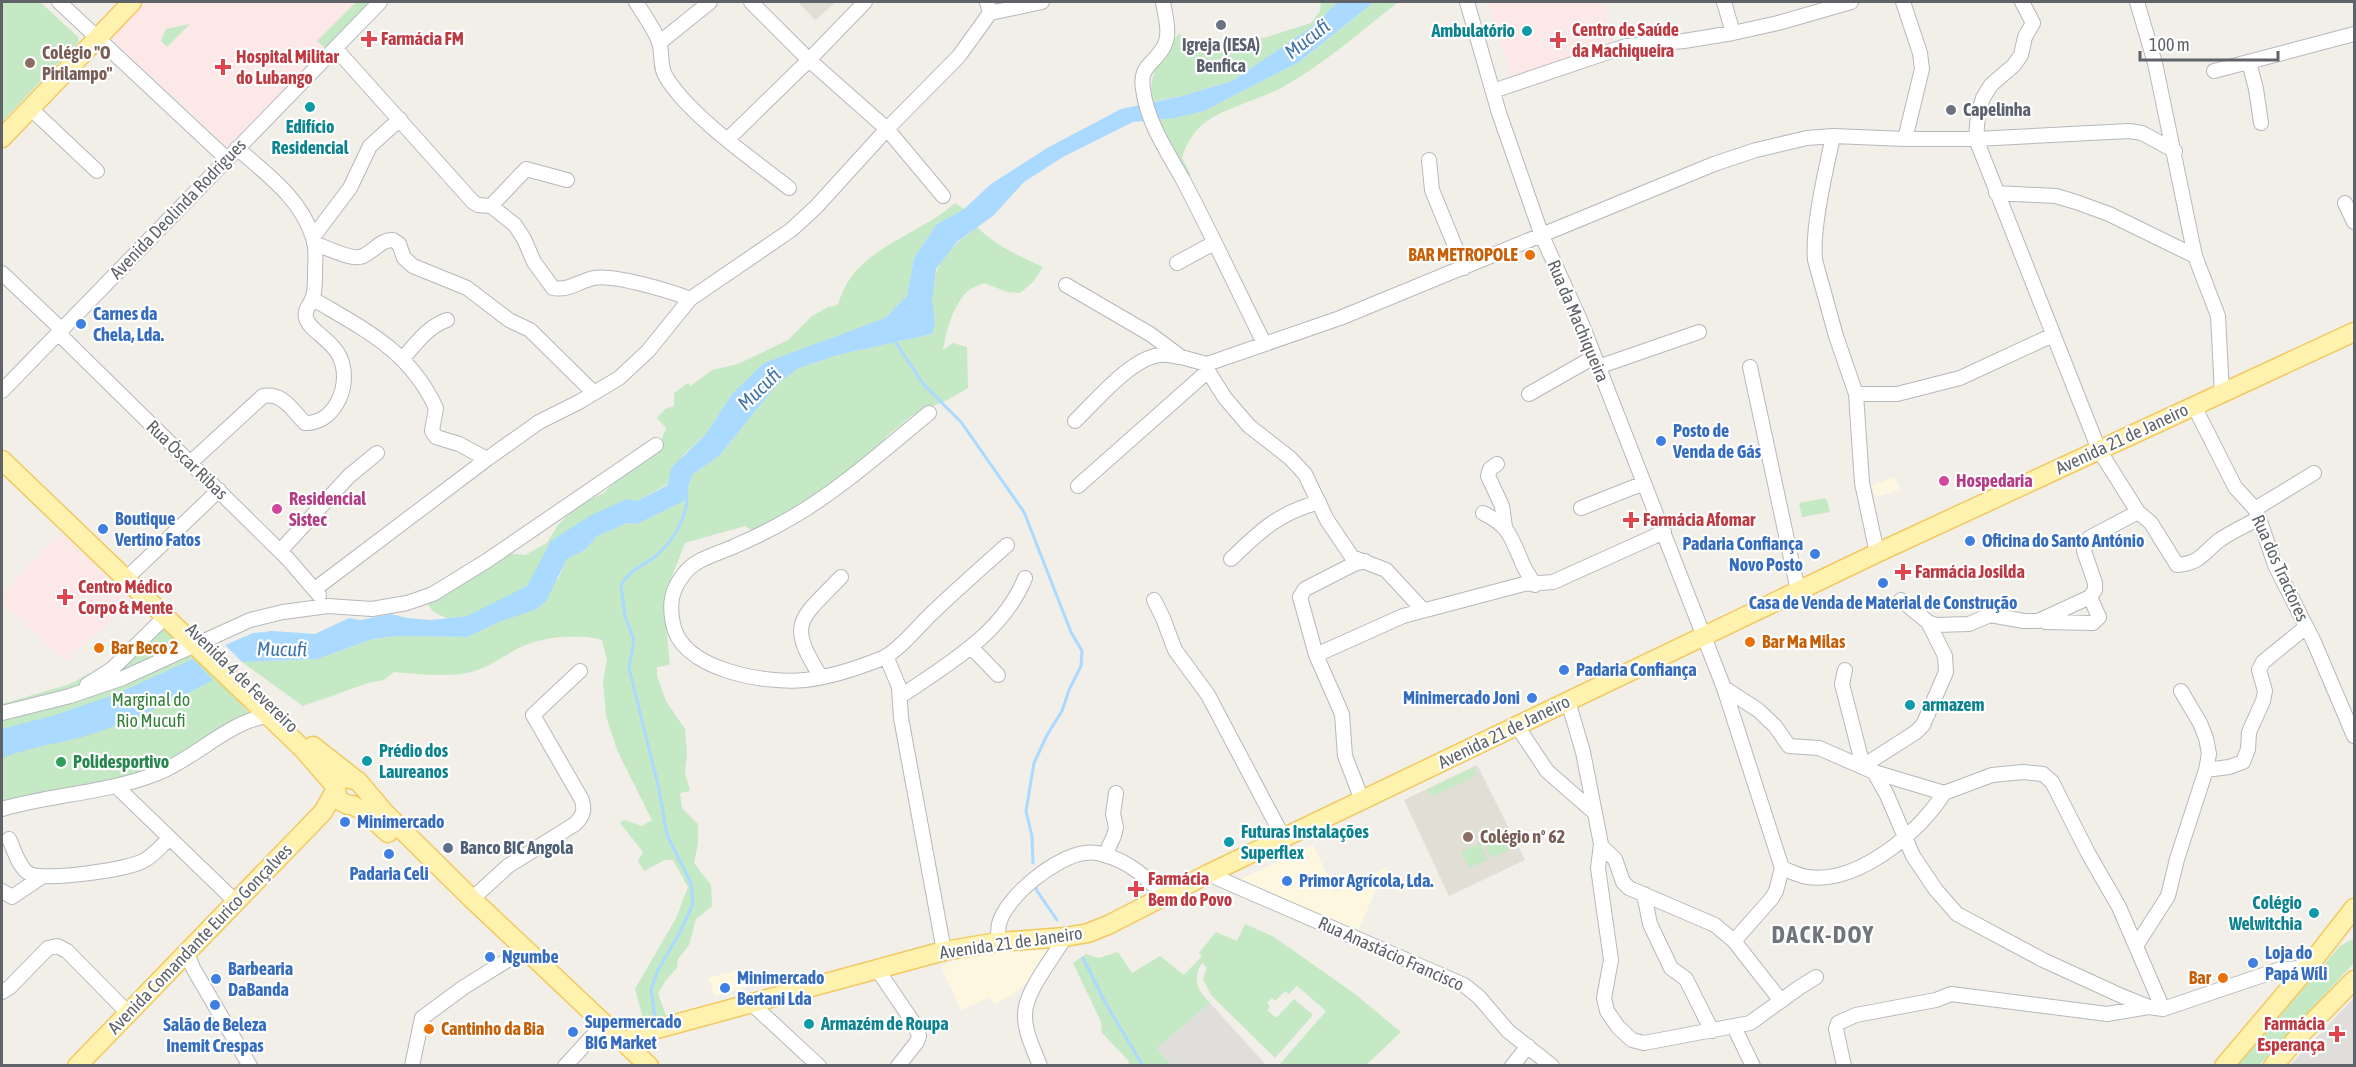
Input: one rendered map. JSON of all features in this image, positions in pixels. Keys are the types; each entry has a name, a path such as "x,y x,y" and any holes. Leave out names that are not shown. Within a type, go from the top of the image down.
{"main road":[{"path":"2,138 132,2"},
{"name":"Avenida 21 de Janeiro","path":"624,1042 642,1033 944,951 998,942 1065,938 1108,926 1283,837 1877,553 2355,332"},
{"name":"Avenida 4 de Fevereiro","path":"2,449 132,573 231,674 358,783 472,899 649,1065"},
{"name":"Avenida 4 de Fevereiro","path":"2,460 166,616 201,645"},
{"name":"Avenida 4 de Fevereiro","path":"231,674 250,698 309,755 335,789 340,802 350,805 376,821 640,1065"},
{"path":"323,812 350,805 362,796 358,783 346,778 335,789"},
{"name":"Avenida Comandante Eurico Gonçalves","path":"77,1065 323,812 335,789"},
{"path":"2224,1065 2355,908"},
{"path":"2334,932 2349,924 2355,924"},
{"path":"2273,1065 2355,980"}],"street":[{"path":"59,2 226,159"},
{"name":"Avenida Deolinda Rodrigues","path":"2,391 380,2"},
{"path":"636,2 659,43 660,61 665,76 680,94 728,139 789,188"},
{"path":"659,43 710,2"},
{"path":"750,2 809,60 887,129 943,196"},
{"path":"728,139 865,2"},
{"path":"315,589 539,422 619,378 648,351 690,299 791,230 816,207 887,129 959,56 989,7 1041,2"},
{"path":"1163,2 1167,33 1165,46 1148,65 1141,78 1143,93 1156,134 1264,343"},
{"name":"Rua da Machiqueira","path":"1467,2 1518,172 1705,636 1782,868"},
{"path":"1724,2 1733,33"},
{"path":"1493,91 1626,46 1733,33 1828,5 1851,2"},
{"path":"1903,2 1920,53 1922,69 1905,139"},
{"path":"2022,2 2034,23 2025,37 2021,55 2014,65 1991,85 1983,98 1978,114 1976,139 2099,450 2138,512 2151,523 2177,565 2190,564 2201,558 2220,540 2314,473"},
{"path":"2137,2 2155,63 2175,151 2183,208 2195,256 2218,316 2222,393"},
{"path":"2214,71 2355,34"},
{"path":"335,48 473,202 478,205 491,206 515,225 534,262 554,288 562,290 594,278 613,279 670,291 690,299"},
{"path":"2249,62 2261,123"},
{"path":"30,108 97,171"},
{"path":"314,240 350,188 370,146 400,119"},
{"path":"1078,486 1208,368 1264,343 1340,318 1714,164 1806,138 1833,136 1976,139 2129,130 2142,133 2175,151"},
{"path":"1833,136 1814,248 1836,336 1856,394 1862,483 1877,553"},
{"path":"190,463 263,396 272,394 279,396 305,423 316,424 327,417 342,390 344,378 342,363 333,344 309,323 306,316 307,308 313,299 314,240 290,195 237,148"},
{"path":"1429,160 1432,190 1464,268"},
{"path":"491,206 526,169 567,180"},
{"path":"1996,193 2056,196 2076,202 2109,214 2195,256"},
{"path":"2345,204 2355,222"},
{"path":"314,240 351,257 359,257 384,241 393,240 399,244 404,258 413,266 467,288 509,320 530,330 594,393"},
{"path":"1176,263 1214,243"},
{"name":"Rua Óscar Ribas","path":"2,273 280,551 328,606"},
{"path":"1066,285 1150,334 1181,357"},
{"path":"313,299 375,336 404,358 436,408 433,433 436,437 459,444 487,459"},
{"path":"404,358 429,329 447,320"},
{"path":"1529,394 1596,362 1699,332"},
{"path":"1856,394 1897,394 1960,378 2053,335"},
{"path":"1075,421 1130,369 1143,360 1161,354 1181,357 1208,368 1226,398 1249,426 1290,458 1305,474 1327,520 1352,557 1386,570 1423,610"},
{"path":"1750,367 1798,591"},
{"name":"Rua dos Tractores","path":"2194,406 2235,487 2257,514 2275,565 2306,627 2355,736"},
{"path":"929,413 828,494 767,532 704,558 685,572 673,590 669,605 674,632 681,644 702,662 746,675 777,680 801,680 858,668 886,656 1007,545"},
{"path":"2,713 70,696 123,678 201,645 250,620 283,612 328,606 372,609 407,603 433,594 488,560 656,444"},
{"path":"280,551 349,476 377,453"},
{"path":"1497,464 1490,469 1488,476 1503,506 1505,527"},
{"path":"1581,508 1644,483"},
{"path":"132,573 219,490"},
{"path":"1231,559 1274,520 1298,508 1319,502"},
{"path":"2038,621 2090,597 2095,590 2095,583 2084,551 2085,544 2089,538 2138,512"},
{"path":"1483,513 1505,527 1513,539 1521,562 1535,585"},
{"path":"1316,655 1403,616 1524,584 1553,582 1664,532"},
{"path":"1362,800 1345,756 1342,714 1316,655 1299,597 1305,589 1354,564 1365,561"},
{"path":"821,677 805,652 801,641 801,628 806,614 841,578"},
{"path":"901,696 971,647 1009,610 1025,578"},
{"path":"1900,600 1928,622 1936,625 1969,624 1990,615 2024,621 2093,622 2099,617 2090,597"},
{"path":"1154,600 1175,650 1204,688 1283,837"},
{"path":"70,696 112,669 166,616"},
{"path":"1869,769 1923,724 1946,672 1947,664 1928,622"},
{"path":"2206,770 2229,767 2243,762 2248,749 2250,732 2265,691 2259,670 2263,663 2306,627"},
{"path":"971,647 998,675"},
{"path":"886,656 901,696 901,718 944,951"},
{"path":"472,899 508,866 575,824 583,816 582,800 533,715 580,670"},
{"path":"1845,670 1842,684 1869,769 1887,795 1903,838 1936,890 1957,914 2043,960 2156,1008"},
{"path":"1724,688 1758,710 1775,726 1789,746 1819,748 1869,769 1944,793"},
{"path":"2136,946 2168,896 2209,754 2200,723 2181,691"},
{"path":"227,733 245,717 250,709 250,698"},
{"path":"1568,701 1583,753 1601,846 1598,868 1611,960 1604,990 1607,1011 1618,1027 1638,1043 1734,1027 1759,1019 1816,977"},
{"path":"2,809 22,803 117,787 160,772 247,721 268,716"},
{"path":"1517,726 1547,771 1595,813"},
{"path":"1734,941 1772,898 1782,868 1808,877 1844,873 1860,868 1903,838 1933,811 1944,793 1992,775 2024,772 2043,774 2052,782 2088,853 2119,907 2136,946 2156,1008"},
{"path":"117,787 236,902"},
{"path":"1104,855 1116,827 1113,814 1116,793"},
{"path":"9,839 28,873 43,876 117,871 145,860 170,838"},
{"path":"1601,846 1615,859 1623,882 1629,888 1715,925 1734,941 1781,1001"},
{"path":"998,942 999,922 1016,896 1031,881 1066,858 1086,852 1104,855 1141,872 1164,896"},
{"name":"Rua Anastácio Francisco","path":"1208,874 1464,985 1479,997 1508,1032 1552,1065"},
{"path":"2,891 12,897 43,876"},
{"path":"1644,894 1650,924 1671,968 1686,980 1712,1030"},
{"path":"1040,1065 1029,1036 1025,1005 1029,993 1065,938"},
{"path":"2,992 10,987 48,948 57,945 67,951 128,1013"},
{"path":"187,953 193,968 250,1065"},
{"path":"412,1065 422,1018 464,987 519,953"},
{"path":"1844,1065 1836,1029 1838,1023 1856,1015 1935,1000 1951,994 2107,1014 2156,1008 2278,970 2308,967"},
{"path":"877,969 915,1025 919,1036 917,1042 898,1065"},
{"path":"752,1004 819,1065"},
{"path":"1734,1027 1753,1065"},
{"path":"565,1065 600,1028"},
{"path":"1512,1065 1528,1046"}],"shaded area":[{"name":"Hospital Militar do Lubango","path":"144,2 371,2 227,147 109,37"},
{"path":"798,2 836,2 815,20"},
{"name":"Centro de Saúde da Machiqueira","path":"1488,2 1604,2 1615,40 1512,79"},
{"path":"1895,477 1900,490 1876,497 1871,485"},
{"name":"Centro Médico Corpo & Mente","path":"60,532 133,601 65,661 2,602 2,594"},
{"name":"Colégio nº 62","path":"1477,765 1525,860 1449,896 1404,800"},
{"path":"1313,845 1335,892 1385,868 1388,875 1381,878 1357,933 1276,899 1274,894 1241,879"},
{"path":"1047,949 1027,982 1012,995 994,1004 990,997 961,1010 941,966 975,952"},
{"name":"Minimercado Bertani Lda","path":"738,970 746,987 715,996 708,978"},
{"path":"2354,997 2354,1065 2290,1065 2352,1000"},
{"path":"1210,1003 1266,1065 1171,1065 1157,1048"}],"green space":[{"name":"Colégio \"O Pirilampo\"","path":"2,2 40,2 78,37 79,41 2,122"},
{"path":"356,2 371,2 325,48 317,41"},
{"path":"1321,2 1337,2 1317,23 1232,81 1182,96 1152,102 1152,82 1157,64 1180,33 1185,55 1267,37 1311,23 1320,11"},
{"path":"1374,2 1398,2 1295,80 1217,115 1201,126 1183,154 1182,158 1191,175 1183,180 1152,121 1204,111 1299,62"},
{"path":"190,24 167,47 161,41 166,29"},
{"path":"955,203 964,209 937,224 914,258 907,296 885,318 802,350 732,394 706,434 684,454 668,484 637,501 527,586 497,603 467,616 446,618 434,612 427,604 505,553 525,555 547,543 558,525 578,505 604,493 622,474 659,446 666,428 657,418 665,409 674,406 674,393 688,383 691,386 712,370 738,364 788,340 812,316 828,307 838,305 846,286 857,270 871,257"},
{"path":"977,227 1000,245 1043,267 1033,282 1020,293 1008,292 984,283 968,291 962,297 948,327 943,350 953,343 967,347 968,388 911,416 885,438 888,442 868,462 756,533 745,526 685,543 668,586 664,607 670,665 657,667 657,676 666,701 685,729 687,754 685,772 690,791 680,793 682,808 698,824 698,844 694,863 711,885 712,906 696,919 689,945 678,959 677,968 658,993 666,1016 646,1021 642,1015 635,989 676,918 688,887 673,860 665,860 644,871 638,861 643,852 620,823 624,820 642,826 652,820 617,750 606,716 603,681 607,660 602,640 581,637 547,639 526,645 487,666 467,673 440,675 394,672 384,680 368,683 303,706 242,662 317,659 373,639 398,636 468,637 501,621 558,579 567,559 585,550 597,536 628,523 637,524 684,501 692,475 720,455 778,383 799,368 838,355 932,334 933,288 939,267 958,242"},
{"path":"1826,498 1830,512 1802,517 1799,503"},
{"name":"Marginal do Rio Mucufi","path":"156,616 258,722 131,790 73,798 2,814 2,704 70,684 110,662"},
{"path":"1474,767 1476,776 1433,796 1426,790"},
{"path":"1501,834 1509,850 1491,858 1483,842"},
{"path":"1480,843 1487,860 1469,868 1461,852"},
{"path":"1245,924 1274,937 1355,994 1401,1032 1366,1065 1282,1065 1280,1064 1326,1011 1297,986 1289,994 1285,991 1275,1001 1272,998 1267,1003 1270,1007 1267,1010 1276,1018 1294,999 1313,1015 1275,1058 1211,995 1203,979 1207,968 1202,963 1197,974 1197,984 1210,1003 1157,1048 1171,1065 1128,1065 1129,1061 1102,1033 1101,1022 1073,963 1086,954 1099,958 1118,952 1132,973 1160,956 1184,975 1202,956 1199,953 1216,932 1237,941"},
{"path":"2354,938 2354,963 2259,1065 2238,1065 2340,946"}],"water":[{"name":"Mucufi","path":"1337,2 1374,2 1299,62 1204,111 1174,118 1133,122 1063,157 1024,182 994,215 957,242 936,269 932,300 935,323 932,334 838,355 799,368 778,383 720,455 692,475 684,501 637,524 628,523 597,536 585,550 567,559 546,601 537,609 501,621 468,637 398,636 373,639 317,659 242,662 225,645 253,633 272,631 315,634 349,618 360,620 391,614 431,620 467,616 527,586 551,541 591,515 627,499 637,501 668,485 671,468 706,434 732,394 764,363 885,318 907,296 914,258 937,224 964,209 991,184 1047,148 1121,109 1182,96 1232,81 1317,23"},
{"path":"193,659 213,680 110,728 2,758 2,729 55,715 116,694"}],"waterway":[{"path":"894,340 924,385 961,422 1024,512 1071,632 1082,651 1081,666 1062,711 1047,735 1034,763 1026,811 1032,836 1033,863"},
{"path":"655,1018 651,989 658,970 693,904 691,883 667,835 659,789 629,668 634,640 625,616 621,585 634,571 657,555 675,534 684,516 686,488"},
{"path":"1035,884 1037,891 1057,920"},
{"path":"1083,958 1105,1002 1143,1066"}],"place":[{"name":"Igreja (IESA) Benfica","path":"1221,25"},
{"name":"Ambulatório","path":"1527,31"},
{"name":"Farmácia FM","path":"369,39"},
{"name":"Centro de Saúde da Machiqueira","path":"1558,40"},
{"name":"Colégio \"O Pirilampo\"","path":"30,63"},
{"name":"Hospital Militar do Lubango","path":"223,67"},
{"name":"Edifício Residencial","path":"310,107"},
{"name":"Capelinha","path":"1951,110"},
{"name":"BAR METROPOLE","path":"1530,255"},
{"name":"Carnes da Chela, Lda.","path":"81,324"},
{"name":"Posto de Venda de Gás","path":"1661,441"},
{"name":"Hospedaria","path":"1944,481"},
{"name":"Residencial Sistec","path":"277,509"},
{"name":"Farmácia Afomar","path":"1631,520"},
{"name":"Boutique Vertino Fatos","path":"103,529"},
{"name":"Oficina do Santo António","path":"1970,541"},
{"name":"Padaria Confiança Novo Posto","path":"1815,554"},
{"name":"Farmácia Josilda","path":"1903,572"},
{"name":"Casa de Venda de Material de Construção","path":"1883,583"},
{"name":"Centro Médico Corpo & Mente","path":"65,597"},
{"name":"Bar Ma Milas","path":"1750,642"},
{"name":"Bar Beco 2","path":"99,648"},
{"name":"Padaria Confiança","path":"1564,670"},
{"name":"Minimercado Joni","path":"1532,698"},
{"name":"armazem","path":"1910,705"},
{"name":"Prédio dos Laureanos","path":"367,761"},
{"name":"Polidesportivo","path":"61,762"},
{"name":"Minimercado","path":"345,822"},
{"name":"Colégio nº 62","path":"1468,837"},
{"name":"Futuras Instalações Superflex","path":"1229,842"},
{"name":"Banco BIC Angola","path":"448,848"},
{"name":"Padaria Celi","path":"389,854"},
{"name":"Primor Agrícola, Lda.","path":"1287,881"},
{"name":"Farmácia Bem do Povo","path":"1136,889"},
{"name":"Colégio Welwitchia","path":"2314,913"},
{"name":"Ngumbe","path":"490,957"},
{"name":"Loja do Papá Wíli","path":"2253,963"},
{"name":"Bar","path":"2223,978"},
{"name":"Barbearia DaBanda","path":"216,979"},
{"name":"Minimercado Bertani Lda","path":"725,988"},
{"name":"Salão de Beleza Inemit Crespas","path":"215,1005"},
{"name":"Armazém de Roupa","path":"809,1024"},
{"name":"Cantinho da Bia","path":"429,1029"},
{"name":"Supermercado BIG Market","path":"573,1032"},
{"name":"Farmácia Esperança","path":"2337,1034"}],"district":[{"name":"DACK-DOY","path":"1823,935"}]}
